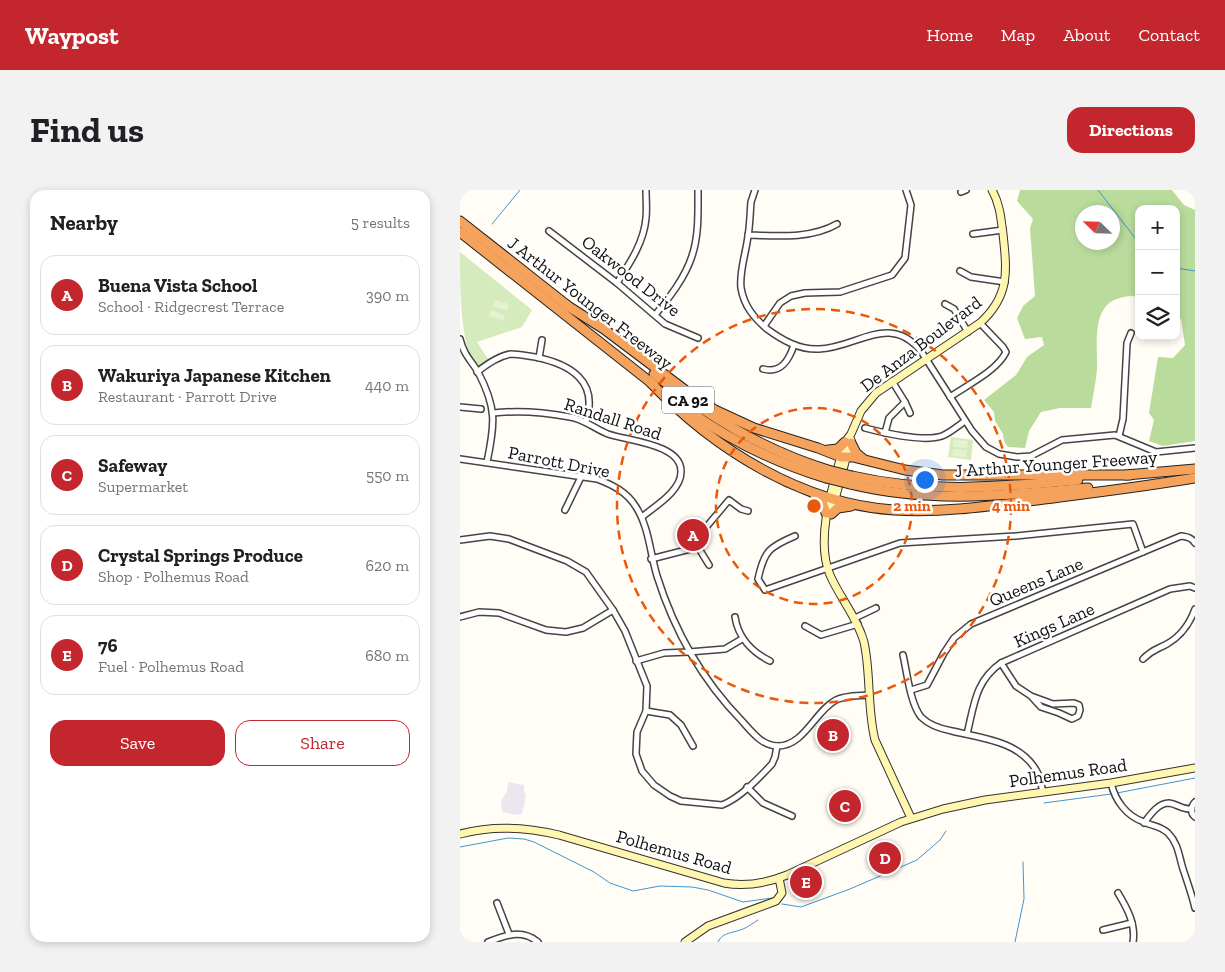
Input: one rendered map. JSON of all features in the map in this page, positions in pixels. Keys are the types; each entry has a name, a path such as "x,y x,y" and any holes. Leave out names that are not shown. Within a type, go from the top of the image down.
{"highway":[{"name":"J Arthur Younger Freeway","path":"460,221 683,396 720,421 775,450 827,474"},
{"name":"J Arthur Younger Freeway","path":"460,232 694,415 740,443 781,462 912,495 975,497 1195,478"},
{"path":"563,303 604,329 685,390 715,410 754,428 844,457 912,471 943,475 1130,475"},
{"path":"651,383 683,413 719,442 760,467 809,491 861,506"},
{"path":"818,448 836,449 849,439 857,455 868,461"},
{"name":"J Arthur Younger Freeway","path":"851,480 961,489 1195,469"},
{"path":"809,491 822,502 828,516 842,506 861,506 904,511 960,509 1136,488 1195,478"}],"street":[{"path":"617,283 634,256 641,240 646,218 646,190"},
{"path":"655,315 674,291 692,256 698,220 698,190"},
{"path":"755,190 751,202 741,286 744,301 752,316 794,345 818,349 828,348 875,333 898,334 911,341 926,358 979,440 986,447 999,454 1012,457 1036,455 1058,442 1120,436 1156,452 1195,448"},
{"path":"764,326 780,303 791,296 805,293 840,292 892,275 905,258 911,205 906,190"},
{"name":"De Anza Boulevard","path":"911,818 877,746 872,727 865,649 856,621 827,569 823,546 828,516 849,439 858,415 876,393 980,323 996,306 1001,297 1007,263 1000,207 992,190"},
{"path":"748,235 784,236 825,230 837,224"},
{"path":"973,234 1003,230"},
{"name":"Oakwood Drive","path":"549,231 617,283 665,324 698,338"},
{"path":"960,271 971,277 1005,282"},
{"path":"945,304 954,309 968,332"},
{"path":"950,397 988,371 1006,352 980,323"},
{"path":"1120,436 1123,419 1127,343 1131,334"},
{"path":"460,338 461,352 477,372 492,406 492,438 487,462"},
{"path":"539,358 542,340"},
{"path":"763,369 771,371 781,367 794,345"},
{"path":"477,372 490,362 512,354 556,362 573,372 584,384 590,399 586,421"},
{"path":"892,381 910,413"},
{"path":"884,433 889,418 905,402"},
{"path":"460,407 481,409"},
{"name":"Randall Road","path":"493,413 524,410 572,417 586,421 611,435 662,448 677,458 681,471 678,485 642,517"},
{"path":"865,428 902,436 937,437 965,421"},
{"name":"Parrott Drive","path":"460,459 597,479 618,488 635,505 642,517 652,559 673,619 689,652 702,672 736,715 761,740 776,746"},
{"path":"565,510 581,477"},
{"path":"709,565 698,547 702,532 729,500 748,511"},
{"path":"795,536 776,544 762,560 758,579 765,590 900,543 1016,536 1133,524 1143,552"},
{"path":"460,540 490,536 509,539 567,561 586,572 613,610 628,638 647,686 646,710 638,732 636,754 642,771 654,785 681,801 722,805 736,797 772,764 776,746 788,744 795,740 836,700 845,697 869,695"},
{"name":"Queens Lane","path":"911,690 927,685 954,638 971,624 1181,536 1192,539 1195,543"},
{"path":"652,559 698,547"},
{"name":"Kings Lane","path":"967,734 981,682 1001,663 1170,589 1190,586 1195,588"},
{"path":"805,626 821,635 856,621 876,608"},
{"path":"1143,660 1152,650 1166,645 1178,637 1191,620 1195,609"},
{"path":"460,617 478,612 499,613 546,630 566,632 583,628 613,610"},
{"path":"735,617 738,632 742,639 761,656 770,661"},
{"path":"636,661 664,653 725,649 742,639"},
{"path":"903,655 915,705 922,717 932,725 1009,746 1024,756 1036,770 1043,792"},
{"path":"1001,663 1016,686 1031,696 1053,704 1074,703 1079,705 1078,716 1072,719 1041,707 1031,696"},
{"path":"646,710 670,715 681,725 693,746"},
{"name":"Polhemus Road","path":"460,834 497,828 528,829 559,835 724,883 754,884 779,878 911,818 965,804 1111,783 1195,768"},
{"path":"1111,783 1115,796 1130,815 1144,823 1164,830 1176,845 1195,908"},
{"path":"748,787 763,803 792,816"},
{"path":"1195,802 1192,806 1192,814 1195,816"},
{"path":"1144,823 1154,810 1164,805 1169,804 1186,810 1192,809"},
{"path":"685,942 708,926 776,901 782,893 779,878"},
{"path":"1118,893 1127,908 1132,923 1133,942"},
{"path":"497,903 509,934"},
{"path":"1102,930 1132,923"},
{"path":"488,942 509,934 530,936 538,942"}],"shaded area":[{"path":"508,782 524,785 526,796 522,814 502,812 501,801 507,791"}],"green space":[{"path":"1020,190 1172,190 1184,205 1195,210 1195,441 1163,446 1149,441 1154,420 1149,413 1158,357 1173,358 1185,345 1180,319 1180,205 1135,205 1135,296 1128,296 1110,302 1100,318 1097,339 1097,374 1091,408 1060,408 1041,412 1029,431 1025,448 1008,447 995,421 994,412 984,400 1016,375 1027,357 1044,345 1042,337 1025,339 1017,318 1023,306 1035,296 1030,228 1033,219 1017,201"},
{"path":"460,252 532,310 522,327 477,342 490,362 481,369 469,354 466,342 460,290"},
{"path":"495,300 509,304 507,311 493,306"},
{"path":"491,310 505,315 503,321 489,316"},
{"path":"951,437 973,440 971,460 948,457"},
{"path":"953,440 968,441 967,448 953,447"},
{"path":"953,449 967,450 966,457 952,456"}],"waterway":[{"path":"492,224 520,190"},
{"path":"1098,190 1135,238"},
{"path":"1180,269 1195,271"},
{"path":"1117,793 1195,778"},
{"path":"1044,803 1111,794"},
{"path":"782,904 801,907 850,889 917,860 940,840 946,831"},
{"path":"460,847 508,838 524,839 534,842 594,872 610,883 633,891 660,886 692,887 708,890 743,902 772,898"},
{"path":"1015,942 1024,899 1023,862"},
{"path":"718,942 722,936 743,929 758,920"}],"place":[{"name":"Buena Vista School","path":"693,535"},
{"name":"Wakuriya Japanese Kitchen","path":"833,735"},
{"name":"Safeway","path":"845,806"},
{"name":"Crystal Springs Produce","path":"885,858"},
{"name":"76","path":"806,882"}]}
